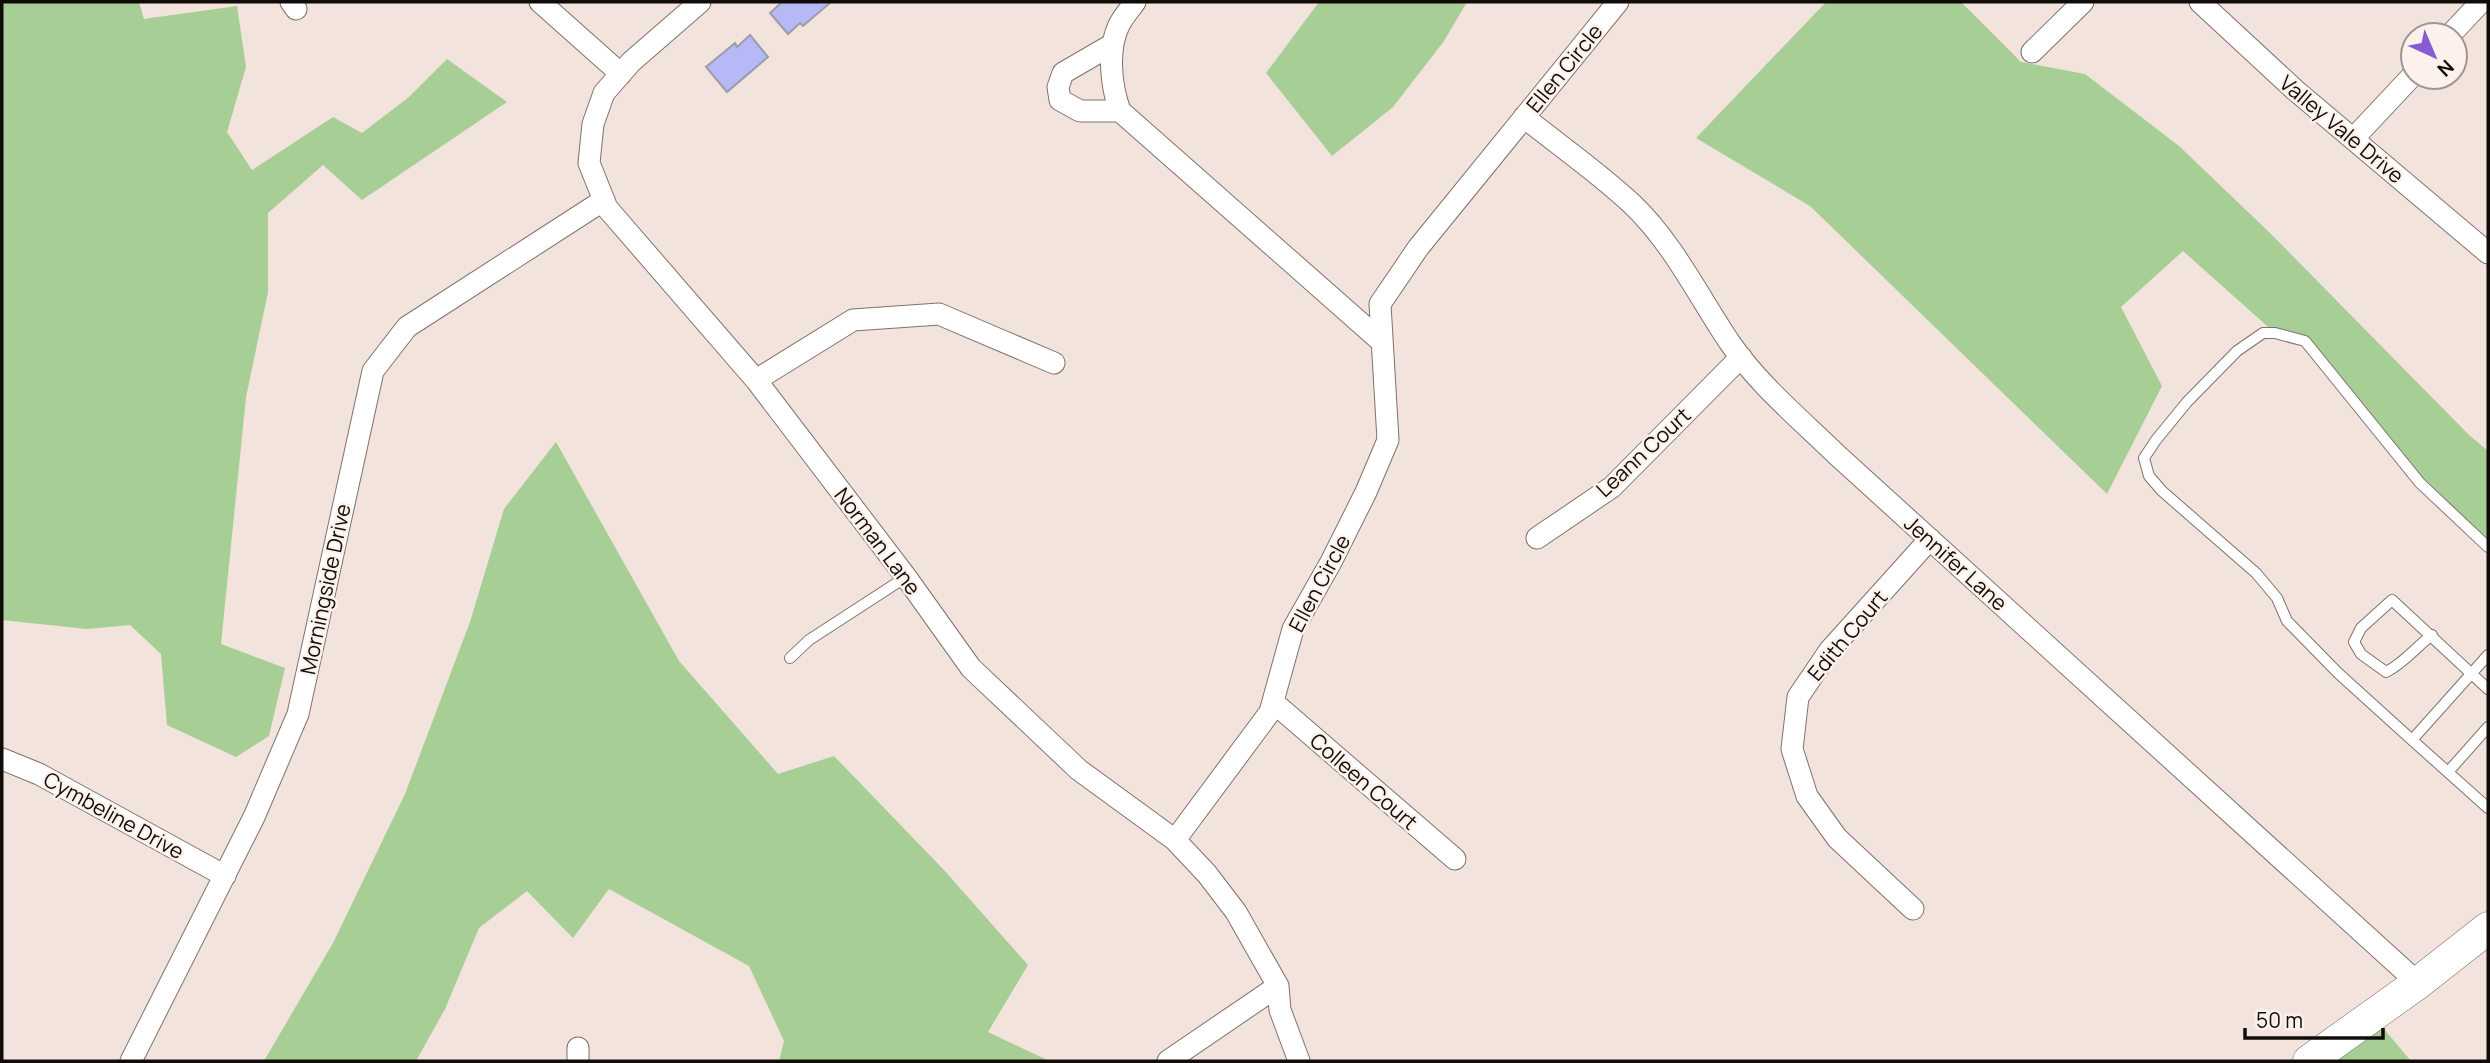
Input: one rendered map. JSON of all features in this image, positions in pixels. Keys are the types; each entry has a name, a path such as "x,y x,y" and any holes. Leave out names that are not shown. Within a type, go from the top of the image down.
{"street":[{"path":"540,2 621,74"},
{"name":"Norman Lane","path":"700,2 604,93 593,124 589,163 607,208 756,380 906,577 971,668 1079,770 1175,840 1207,874 1236,912 1278,986 1280,1010 1299,1061"},
{"path":"1135,2 1120,24 1113,44 1113,92 1120,111 1382,342"},
{"name":"Ellen Circle","path":"1175,840 1270,712 1293,629 1331,562 1388,440 1380,304 1418,248 1618,2"},
{"path":"2032,52 2083,2"},
{"name":"Valley Vale Drive","path":"2200,2 2295,90 2488,253"},
{"path":"2463,21 2481,2"},
{"path":"1113,44 1063,73 1058,87 1060,100 1080,111 1120,111"},
{"path":"2353,139 2399,90"},
{"name":"Jennifer Lane","path":"1524,117 1633,205 1668,248 1741,357 1775,395 2418,983"},
{"name":"Morningside Drive","path":"131,1061 254,817 298,714 373,371 408,327 604,200"},
{"path":"756,380 853,320 939,314 1054,363"},
{"name":"Leann Court","path":"1537,538 1612,487 1741,357"},
{"name":"Edith Court","path":"1913,909 1837,838 1807,796 1792,749 1798,697 1830,650 1930,539"},
{"name":"Colleen Court","path":"1273,702 1455,859"},
{"name":"Cymbeline Drive","path":"2,760 39,774 225,876"},
{"path":"2309,1061 2418,983 2488,928"},
{"path":"1168,1061 1278,986"}],"lane":[{"path":"2488,547 2420,482 2305,341 2275,333 2263,333 2237,351 2188,402 2144,458 2149,476 2162,491 2256,573 2277,598 2287,621 2338,673 2488,808"},
{"path":"790,659 809,640 906,577"},
{"path":"2432,635 2417,645 2398,666 2386,672 2361,654 2354,642 2361,628 2392,600 2432,635 2488,689"},
{"path":"2412,740 2488,655"},
{"path":"2448,772 2488,727"}],"green space":[{"path":"2,2 139,2 144,19 237,6 246,67 227,132 252,170 333,117 362,133 409,97 447,59 507,102 362,200 323,165 268,213 268,292 246,397 221,644 285,668 269,736 236,757 167,725 161,654 130,625 87,629 2,620"},
{"path":"1319,2 1467,2 1444,41 1393,107 1332,156 1266,73"},
{"path":"1826,2 1961,2 2021,62 2085,74 2179,146 2488,451 2488,547 2420,483 2305,341 2275,333 2183,251 2121,307 2162,386 2107,494 1810,206 1696,138"},
{"path":"556,442 679,661 778,774 834,756 943,869 1028,965 988,1032 1049,1061 779,1061 784,1041 749,966 609,889 573,938 527,891 479,928 445,1009 416,1061 264,1061 333,943 405,794 470,622 504,509"},
{"path":"2372,1015 2411,1061 2308,1061"}],"building":[{"path":"782,2 831,2 803,26 800,23 788,34 770,13"},
{"path":"750,35 768,57 727,92 706,67 735,43 737,47"}]}
